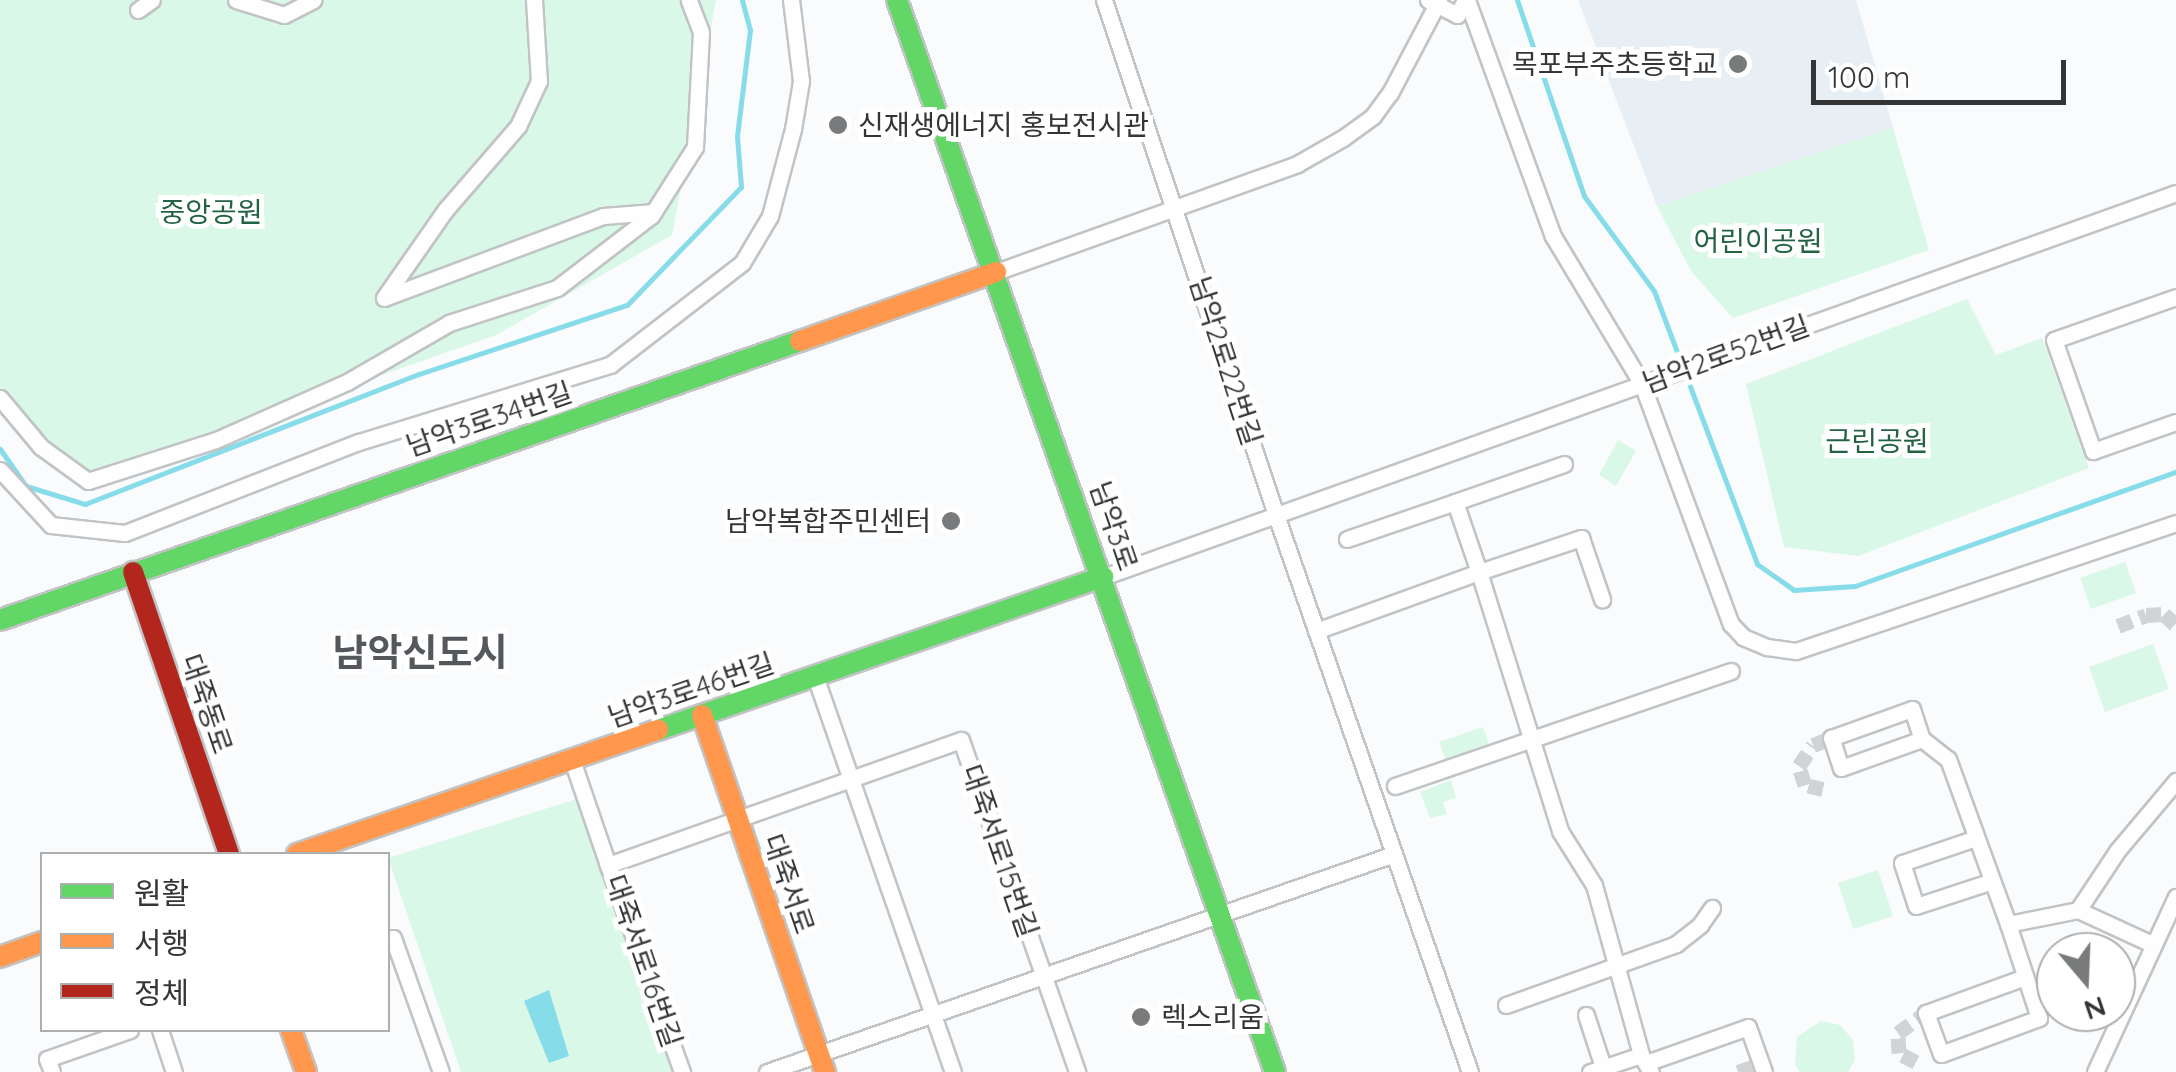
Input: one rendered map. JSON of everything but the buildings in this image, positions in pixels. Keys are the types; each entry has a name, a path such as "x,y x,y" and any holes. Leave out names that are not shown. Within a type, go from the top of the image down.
{"street":[{"path":"236,0 284,15 313,0"},
{"path":"534,0 539,81 518,126 446,209 384,298 603,216 654,212"},
{"path":"0,398 40,447 88,481 216,440 348,382 450,323 556,288 654,212 695,146 702,32 690,0"},
{"path":"0,470 51,525 125,533 360,442 610,365 742,263 770,216 793,130 801,80 791,0"},
{"name":"남악3로","path":"897,0 1275,1072"},
{"name":"남악2로22번길","path":"1104,0 1276,515"},
{"path":"996,272 1297,164 1373,116 1415,54 1435,2 1457,15 1466,0"},
{"path":"1466,0 1553,236 1642,384 1731,624 1744,637 1767,647 1796,651 1866,631 2176,524"},
{"name":"남악2로52번길","path":"1103,577 2176,193"},
{"name":"남악3로34번길","path":"0,620 996,272"},
{"path":"2176,297 2054,340 2093,451 2176,422"},
{"path":"1347,539 1564,464"},
{"path":"1455,502 1560,831 1594,885 1646,1063"},
{"path":"1276,515 1470,1072"},
{"path":"1316,631 1581,538 1602,599"},
{"name":"대죽동로","path":"133,572 228,852"},
{"name":"남악3로46번길","path":"303,852 1103,577"},
{"path":"1395,786 1731,672"},
{"path":"816,676 953,1072"},
{"path":"1922,739 1841,768 1831,738 1912,709 1922,739 1948,759 2040,1018 1941,1054 1926,1013 2025,976"},
{"name":"대죽서로","path":"702,715 821,1063"},
{"name":"대죽서로15번길","path":"738,818 961,740 1077,1072"},
{"path":"572,760 608,865"},
{"path":"2078,910 2117,851 2176,781"},
{"name":"대죽서로16번길","path":"682,1072 608,865 738,818"},
{"path":"1976,838 1902,864 1916,906 1992,881"},
{"path":"767,1072 821,1063 934,1014 1394,854"},
{"path":"2095,1072 2176,897"},
{"path":"1506,1004 1676,944 1700,926 1712,908"},
{"path":"2008,924 2078,910 2152,944"},
{"path":"390,939 393,938 441,1072"},
{"path":"0,957 40,943"},
{"path":"1586,1014 1597,1070 1646,1063 1748,1027 1764,1072"},
{"path":"52,1072 47,1059 124,1032"},
{"path":"161,1032 174,1072"},
{"path":"291,1032 306,1072"}],"shaded area":[{"name":"목포부주초등학교","path":"1578,0 1856,0 1893,128 1657,206"}],"green space":[{"name":"중앙공원","path":"0,0 716,0 672,235 496,335 91,477 0,402"},
{"name":"어린이공원","path":"1893,128 1929,250 1733,318 1691,271 1657,206"},
{"name":"근린공원","path":"1967,299 1996,355 2042,338 2089,468 1858,556 1784,547 1746,384"},
{"path":"1618,440 1636,451 1616,486 1599,475"},
{"path":"2125,562 2136,593 2091,609 2080,578"},
{"path":"2153,644 2169,689 2105,712 2089,667"},
{"path":"1483,727 1492,753 1449,768 1439,742"},
{"path":"1451,780 1456,798 1443,802 1447,814 1430,818 1420,792"},
{"path":"580,798 672,1072 461,1072 390,857"},
{"path":"1878,870 1893,916 1853,929 1838,883"},
{"path":"1821,1021 1840,1025 1853,1040 1855,1060 1848,1072 1800,1072 1795,1065 1797,1037"}],"water":[{"path":"549,990 569,1056 549,1063 524,1001"}],"waterway":[{"path":"0,449 26,486 85,504 419,374 627,305 741,187 737,136 750,30 742,0"},
{"path":"1517,0 1584,196 1654,291 1757,564 1794,590 1855,586 2176,472"}],"tunnel":[{"path":"2118,626 2146,615 2164,614 2176,625"},
{"path":"1823,789 1805,785 1799,766 1813,745 1831,738"},
{"path":"1916,1062 1899,1053 1898,1033 1926,1013"},
{"path":"1738,1072 1761,1064"}],"traffic: fast":[{"path":"897,0 1275,1072"},
{"path":"0,620 800,341"},
{"path":"658,730 1103,577"}],"traffic: slow":[{"path":"800,341 996,272"},
{"path":"702,715 825,1072"},
{"path":"303,852 658,730"},
{"path":"0,957 40,943"},
{"path":"292,1032 306,1072"}],"traffic: jam":[{"path":"133,572 228,852"}],"place":[{"name":"목포부주초등학교","path":"1738,64"},
{"name":"신재생에너지 홍보전시관","path":"838,125"},
{"name":"남악복합주민센터","path":"951,521"},
{"name":"렉스리움","path":"1141,1017"}],"district":[{"name":"남악신도시","path":"420,653"}]}
